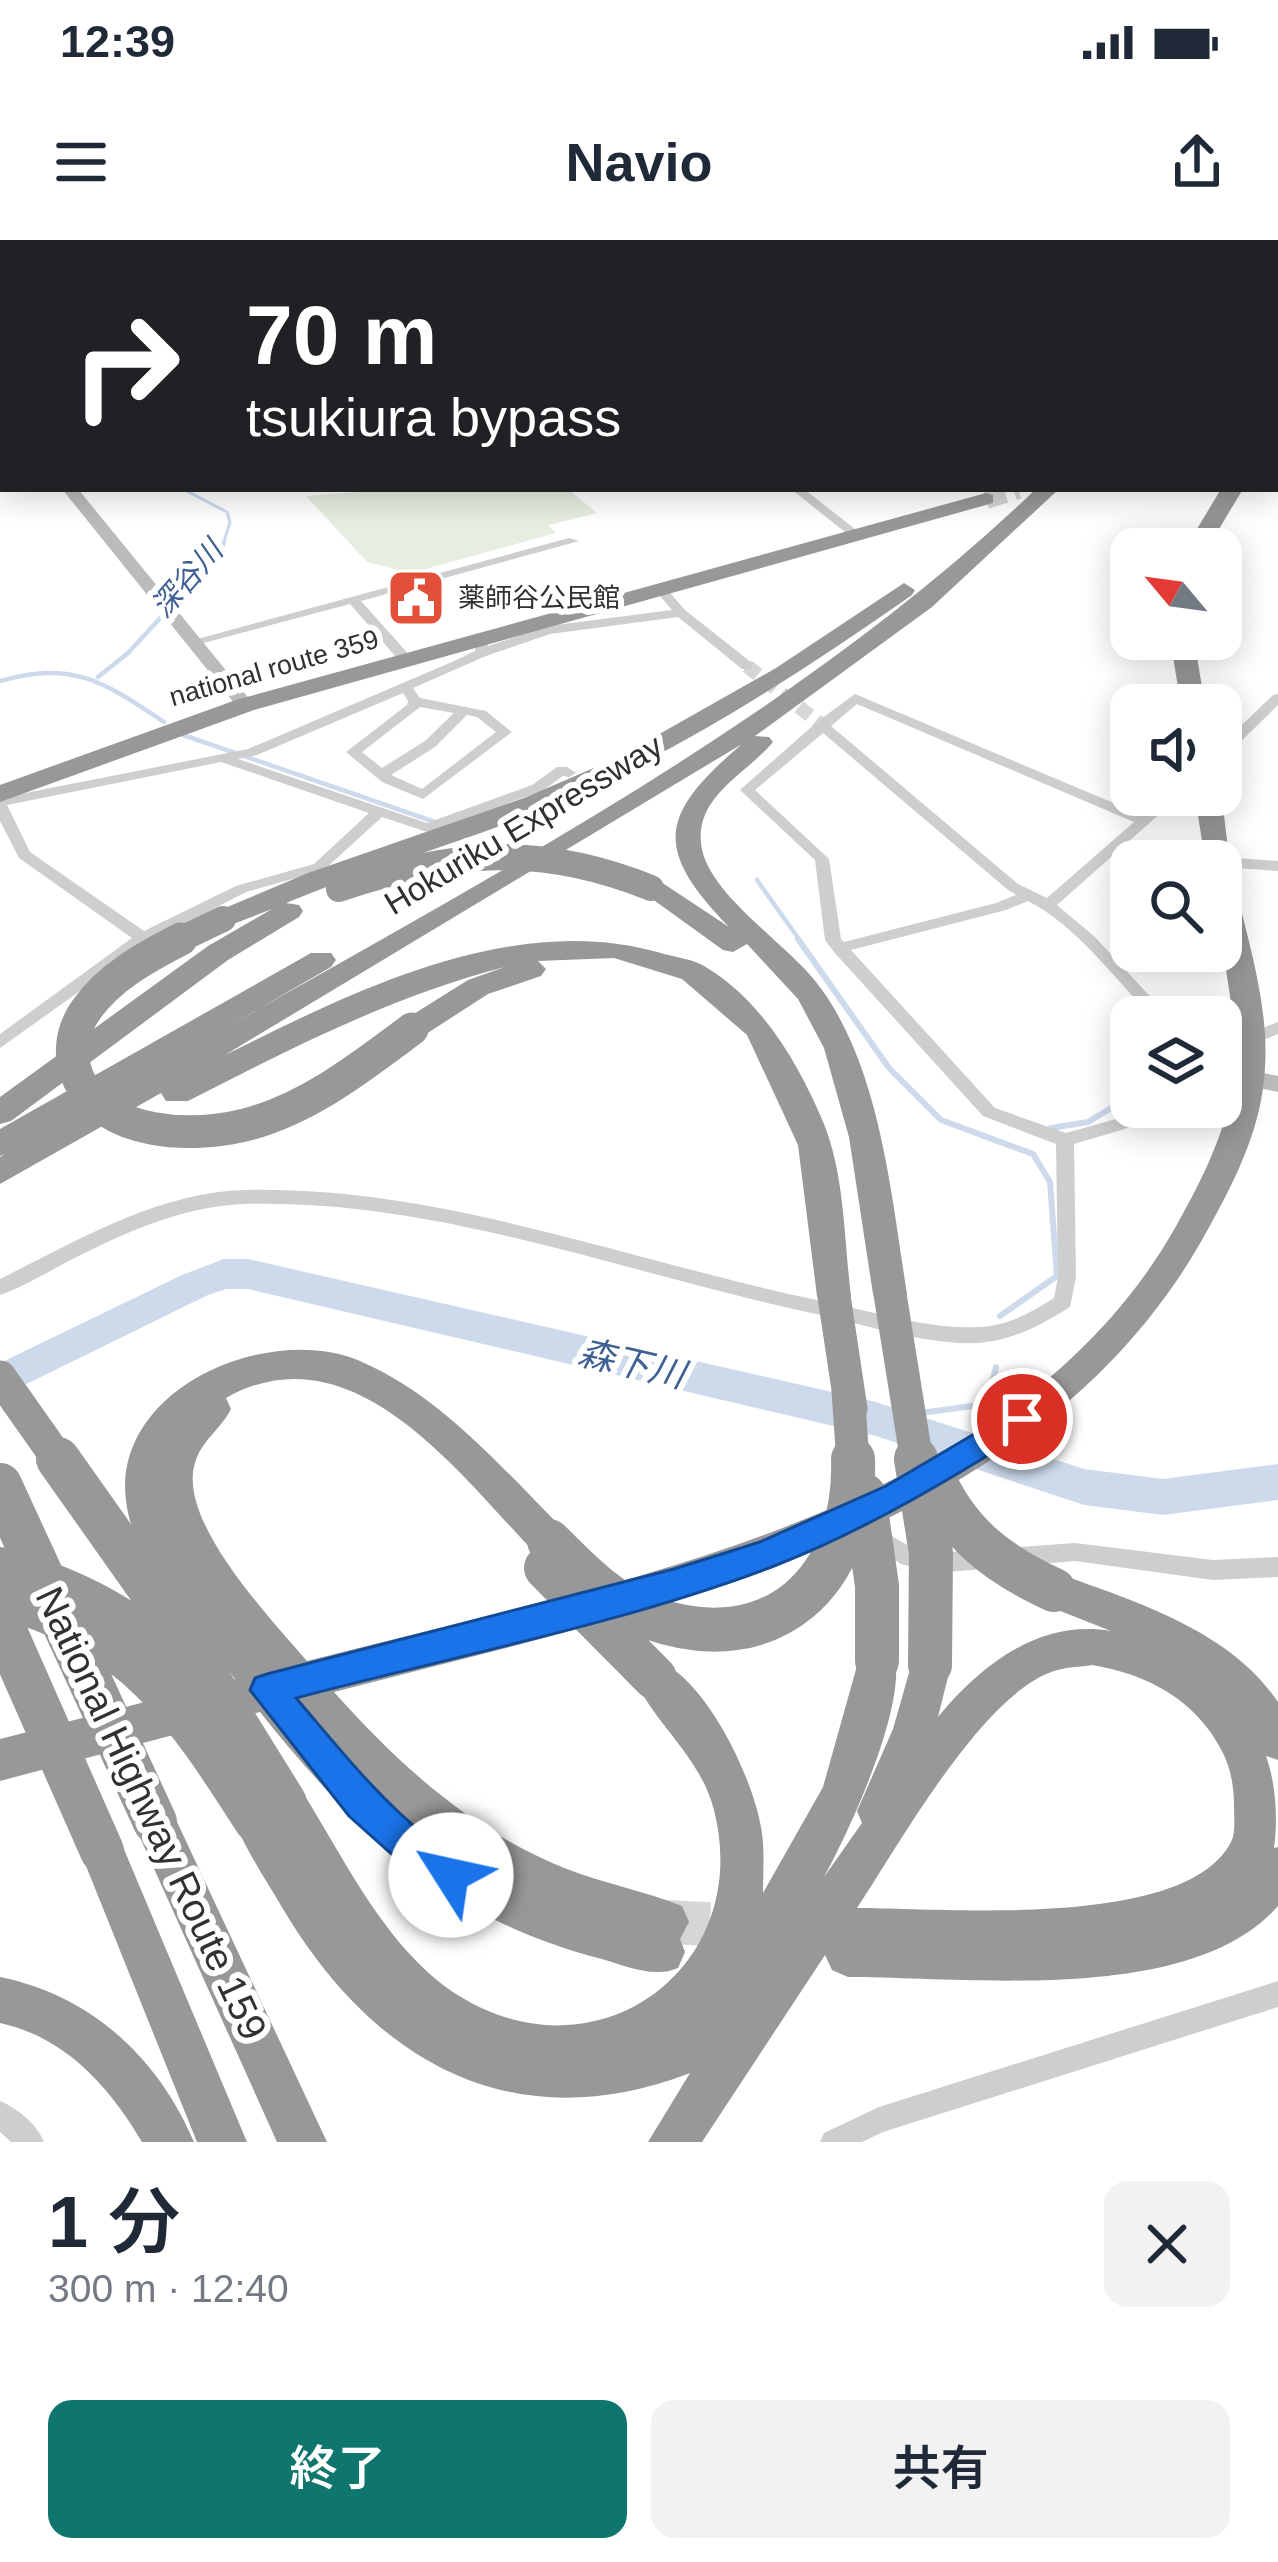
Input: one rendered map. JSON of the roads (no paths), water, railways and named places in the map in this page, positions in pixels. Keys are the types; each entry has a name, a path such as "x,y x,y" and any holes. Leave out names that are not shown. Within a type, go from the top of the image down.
{"highway":[{"name":"Hokuriku Expressway","path":"0,1144 617,786 778,684 934,581 1019,492"},
{"name":"Hokuriku Expressway","path":"0,1172 605,819 796,696 1044,492"},
{"path":"1209,528 1230,492"},
{"name":"national route 359","path":"0,800 245,705 481,646 660,589 986,499"},
{"path":"796,1097 718,1014 674,985 632,970 587,964 520,971 478,987 316,1096 243,1125 170,1131 113,1113 84,1091 76,1078 71,1045 85,1011 133,966 223,919 318,879 533,804 626,763 934,581"},
{"path":"846,1929 887,1794 914,1729 930,1665 931,1553 854,1095 835,1034 816,1002 700,883 688,854 689,825 704,796 731,766 868,656 934,581"},
{"path":"0,1112 247,934 339,889 437,860 503,853 578,860 652,888 723,935 769,976 826,1048 854,1095"},
{"path":"0,1185 185,1089 361,1006 456,968 548,947 632,950 701,976 752,1018 796,1097 813,1141 877,1586 877,1660 867,1722 850,1778 822,1838 779,1906 718,1982 657,2027 619,2044 583,2053 546,2054 507,2046 439,2010 385,1956 176,1700 130,1654 76,1622 0,1595"},
{"path":"0,1760 674,1584 767,1554 858,1516 1022,1419 1077,1373 1144,1300 1202,1214 1225,1162 1263,1034 1242,951"},
{"path":"0,1377 181,1633 270,1812 370,1996 420,2045 478,2078 551,2092 627,2083 694,2048 752,1995 846,1929 1114,1924 1184,1909 1210,1897 1233,1877 1252,1850 1262,1820 1264,1785 1256,1754 1223,1701 1166,1661 1105,1646 1053,1651 1005,1677 919,1780 846,1929 673,2142"},
{"path":"664,1937 526,1913 418,1853 351,1792 192,1546 176,1510 172,1470 179,1451 204,1417 241,1390 303,1380 360,1396 405,1429 539,1546 620,1603 665,1623 717,1630 743,1627 790,1608 825,1578 846,1536 852,1488 848,1391"},
{"path":"906,1387 930,1470 949,1514 982,1551 1054,1590 1202,1654 1243,1689 1278,1740"},
{"name":"National Highway Route 159","path":"0,1485 302,2142"},
{"path":"539,1546 704,1737 722,1768 741,1837 739,1903 712,1965 688,1996 656,2023 619,2044"},
{"path":"0,1569 34,1577 104,1606 166,1650 270,1812"},
{"name":"National Highway Route 159","path":"0,1620 222,2142"},
{"path":"752,1995 824,1896 887,1794"},
{"path":"846,1929 1070,1951 1161,1944 1219,1926 1245,1909 1278,1870"},
{"path":"18,2004 72,2026 105,2052 169,2142"}],"main road":[{"path":"72,492 245,705"}],"street":[{"path":"801,492 854,533"},
{"path":"196,641 573,541"},
{"path":"660,589 747,666"},
{"path":"352,600 407,661"},
{"path":"143,938 24,855 0,800 231,755 411,694 481,646 548,630 682,613"},
{"path":"411,694 481,714 505,732 423,795 382,775 353,752 413,707 411,694"},
{"path":"1110,1127 1065,1140 989,1112 833,940 822,859 747,790 855,698 1144,821"},
{"path":"1242,733 1278,698"},
{"path":"382,775 430,744 464,711"},
{"path":"822,725 1013,887 1048,904 1140,996"},
{"path":"231,755 428,829 537,788 562,770 569,773"},
{"path":"0,1042 143,938 241,889 319,867 379,812"},
{"path":"1048,904 1150,816"},
{"path":"1242,865 1278,866"},
{"path":"840,948 1001,907 1029,895"},
{"path":"0,1288 134,1223 185,1205 242,1196 314,1199 392,1207 796,1304 975,1336 1020,1329 1063,1302 1067,1277 1065,1140"},
{"path":"858,1516 886,1545 936,1563 1075,1552 1213,1570 1278,1567"},
{"path":"832,2142 880,2120 1278,1994"},
{"path":"0,2114 31,2142"}],"waterway":[{"name":"深谷川","path":"189,492 227,512 230,522 223,543"},
{"name":"深谷川","path":"98,677 128,653 220,553 223,543"},
{"path":"0,681 68,674 105,686 164,722"},
{"path":"183,735 435,822"},
{"path":"757,880 801,942"},
{"path":"798,939 889,1068 941,1120 1033,1154 1050,1182 1057,1276 1000,1316"},
{"path":"1051,1128 1088,1122 1110,1109"},
{"name":"森下川","path":"0,1381 195,1285 224,1274 248,1274 876,1419 1084,1487 1163,1497 1278,1482"},
{"path":"921,1413 987,1404 996,1367"},
{"path":"876,1419 896,1416"}],"tunnel":[{"path":"986,499 1008,492"},
{"path":"747,666 822,725"},
{"path":"666,1922 748,1926"}],"place":[{"name":"薬師谷公民館","path":"416,598"}]}
